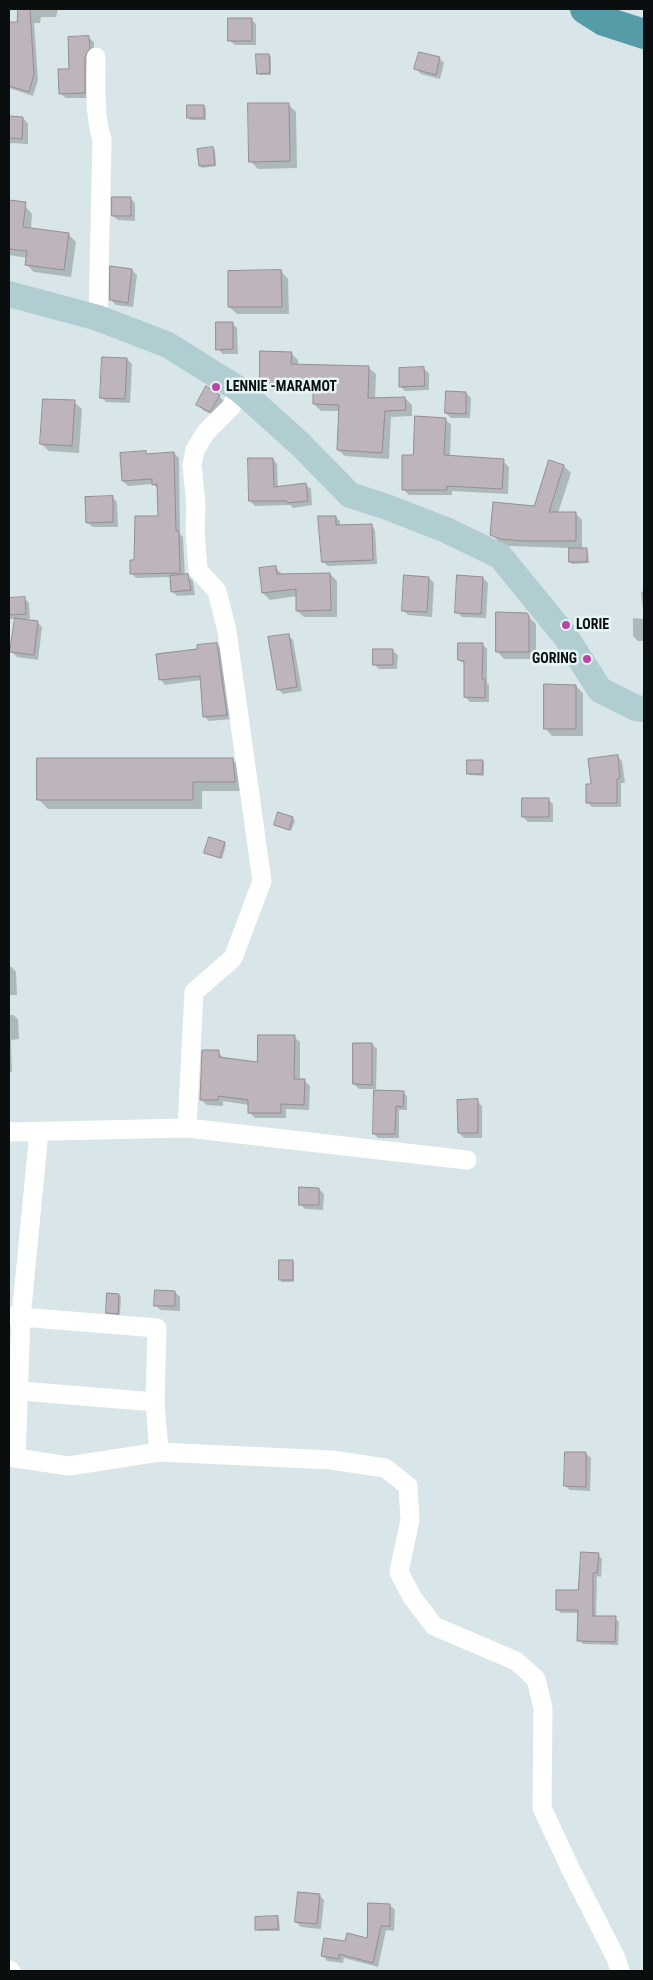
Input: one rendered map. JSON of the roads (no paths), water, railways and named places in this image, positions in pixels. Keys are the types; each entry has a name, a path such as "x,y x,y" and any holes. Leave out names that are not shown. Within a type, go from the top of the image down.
{"street":[{"path":"96,57 98,128 102,140 98,318"},
{"path":"9,294 98,318 168,345 240,390 300,444 350,496 387,507 446,530 500,556 566,636 600,690 636,708 644,709"},
{"path":"187,1128 194,992 233,958 262,881 227,631 217,591 198,570 195,530 196,505 192,465 195,450 206,432 231,407 240,390"},
{"path":"9,1132 187,1128 467,1160"},
{"path":"39,1132 15,1316 12,1458 69,1466 159,1452 332,1460 385,1468 408,1486 410,1520 398,1572 412,1597 434,1626 516,1661 536,1679 543,1708 542,1808 616,1958 620,1971"},
{"path":"15,1316 157,1328 155,1402 159,1452"},
{"path":"13,1390 155,1402"}],"waterway":[{"path":"585,9 604,21 644,34"}],"place":[{"name":"LENNIE -MARAMOT","path":"216,387"},
{"name":"LORIE","path":"566,625"},
{"name":"GORING","path":"587,659"}]}
